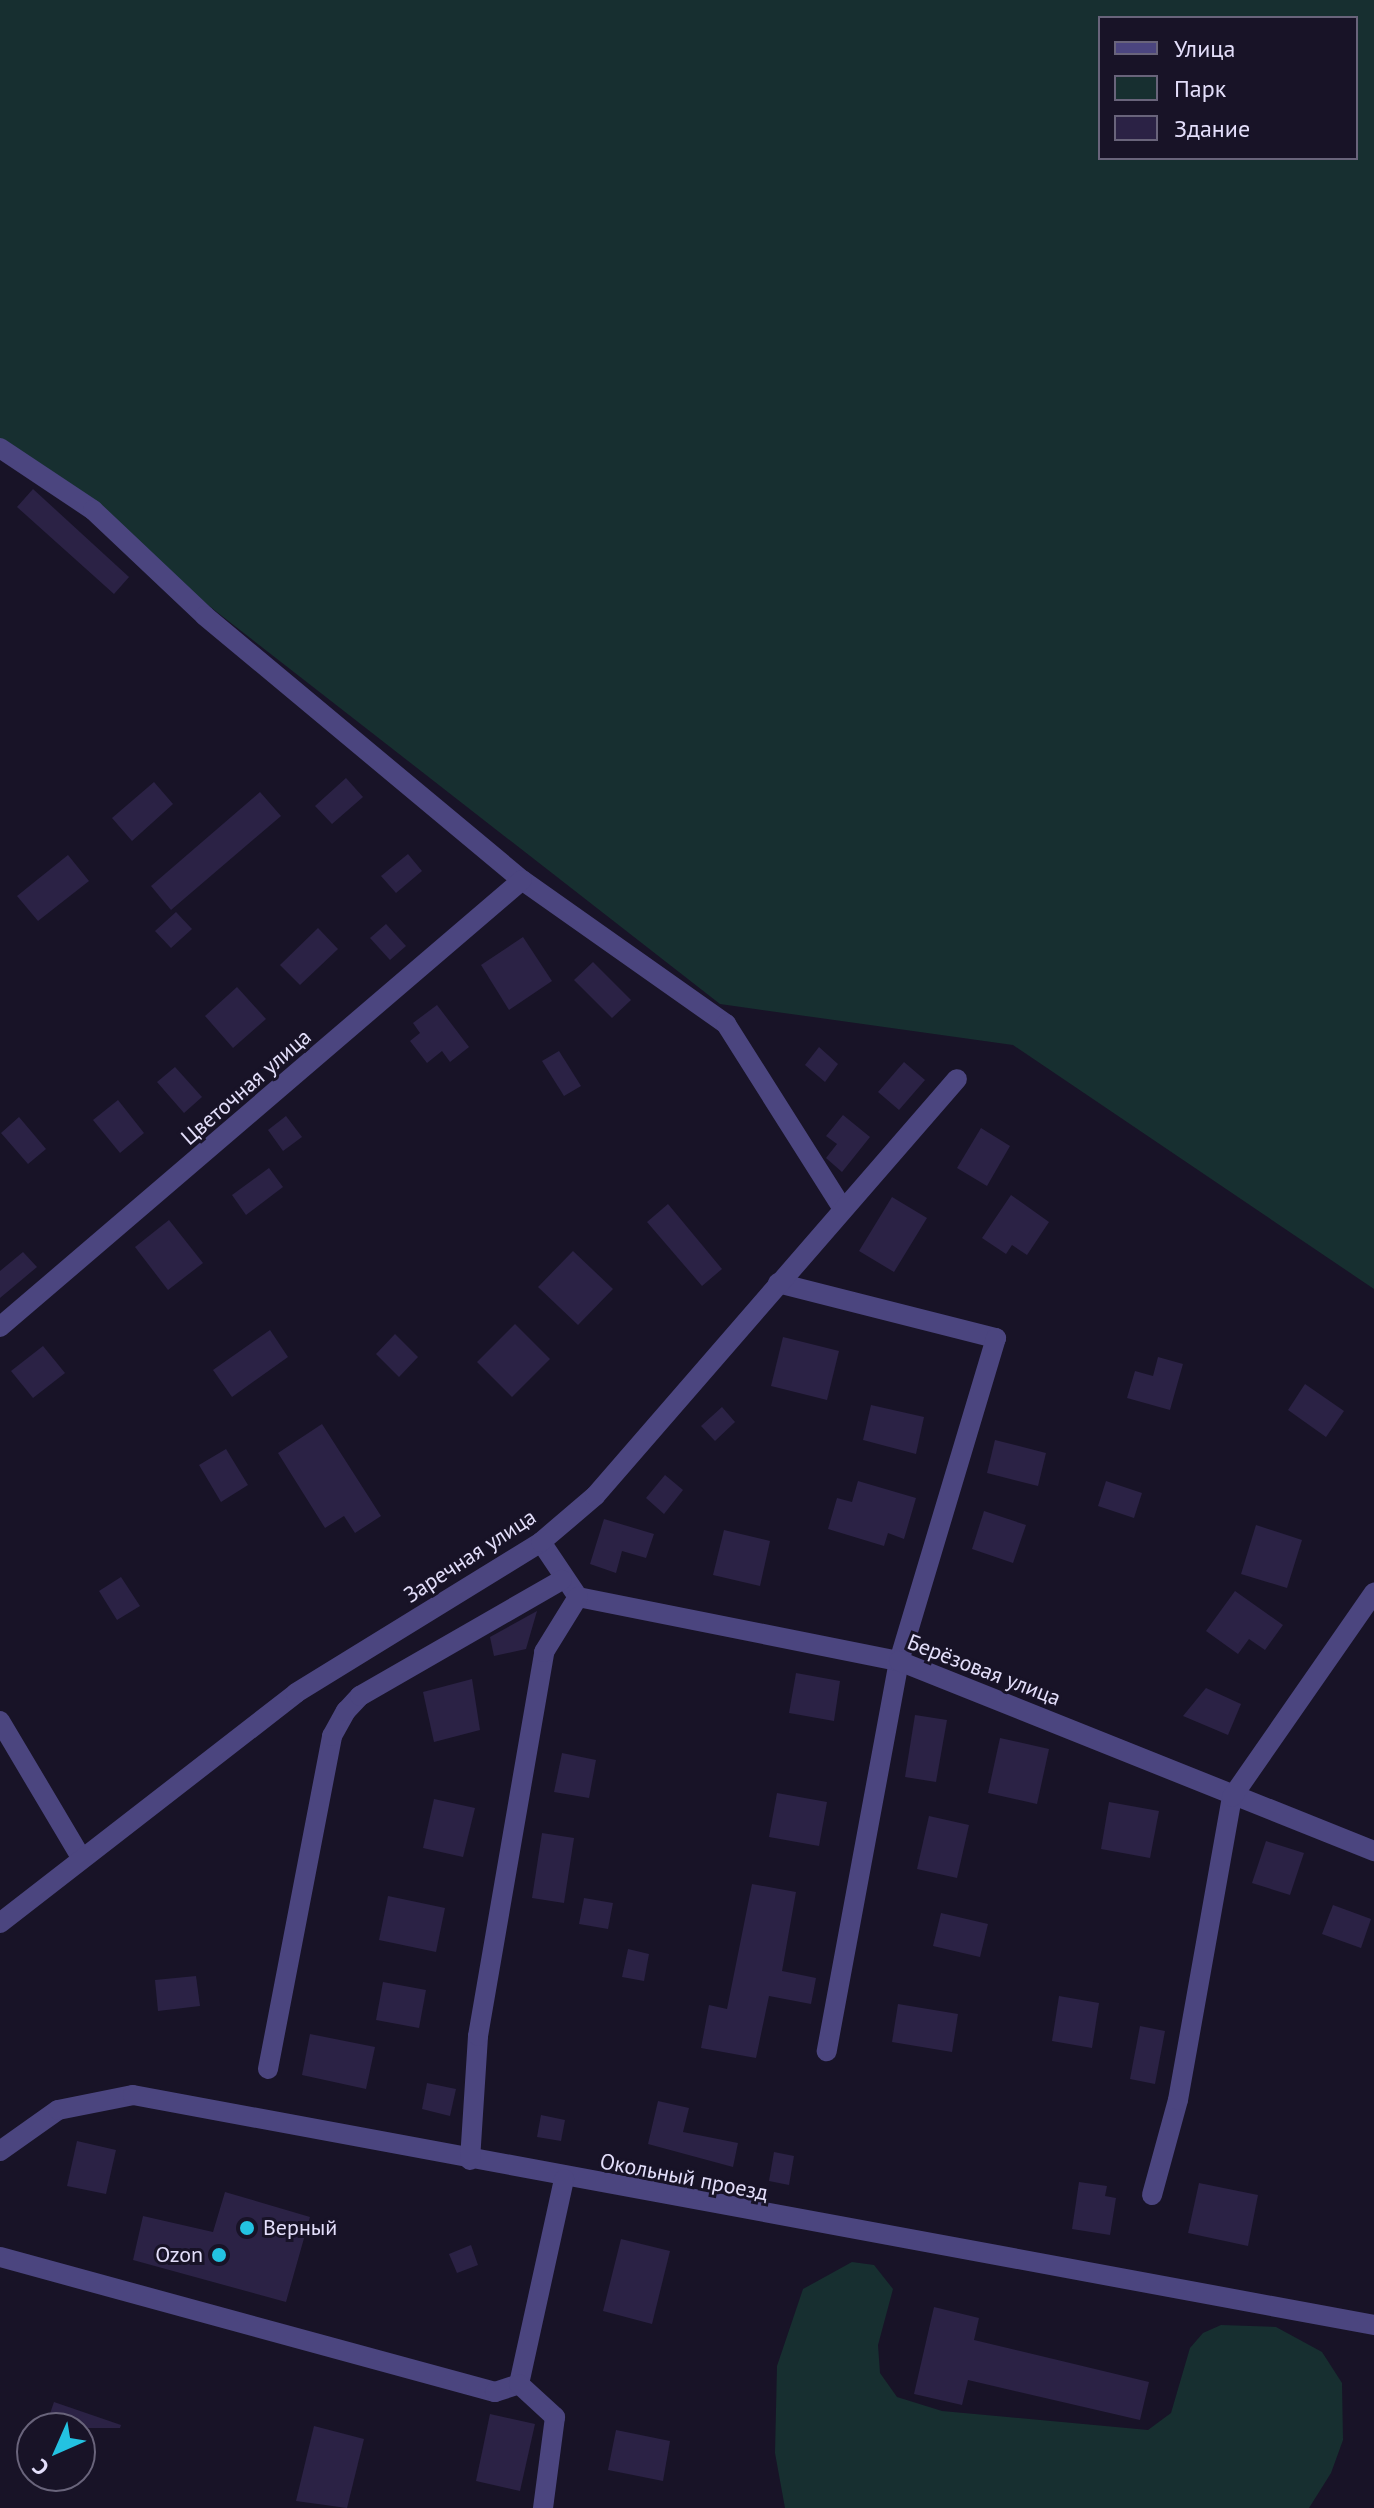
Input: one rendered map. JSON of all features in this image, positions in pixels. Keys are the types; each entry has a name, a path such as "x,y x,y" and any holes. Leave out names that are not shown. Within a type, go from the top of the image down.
{"street":[{"path":"0,448 93,510 205,616 522,880 726,1024 841,1206"},
{"name":"Цветочная улица","path":"0,1327 522,880"},
{"name":"Заречная улица","path":"0,1923 80,1856 296,1693 541,1542 604,1486 841,1206 957,1079"},
{"path":"778,1283 996,1338 899,1661 827,2051"},
{"path":"470,2160 478,2036 544,1652 578,1597 562,1580 541,1542"},
{"path":"268,2069 332,1736 346,1711 481,1622 562,1580"},
{"path":"1152,2195 1178,2100 1232,1797 1374,1593"},
{"name":"Берёзовая улица","path":"578,1597 899,1661 1232,1797 1374,1851"},
{"path":"0,1721 80,1856"},
{"name":"Окольный проезд","path":"0,2151 58,2110 133,2095 564,2179 1374,2325"},
{"path":"519,2384 564,2179"},
{"path":"0,2257 495,2392 519,2384"},
{"path":"519,2384 555,2417 543,2508"}],"green space":[{"path":"0,0 1374,0 1374,1289 1013,1045 720,1004 0,443"},
{"path":"852,2262 874,2265 893,2289 878,2345 880,2373 897,2397 942,2411 1148,2430 1171,2413 1190,2348 1203,2333 1221,2325 1276,2327 1322,2352 1342,2383 1343,2440 1331,2473 1309,2508 785,2508 775,2453 777,2366 803,2289"}],"building":[{"path":"33,489 129,577 114,594 17,507"},
{"path":"346,778 363,797 332,824 315,806"},
{"path":"154,782 173,804 132,841 112,818"},
{"path":"260,792 281,816 171,910 151,886"},
{"path":"408,854 422,871 396,893 381,876"},
{"path":"68,855 89,881 38,921 17,896"},
{"path":"176,912 192,929 171,948 155,931"},
{"path":"386,924 406,946 390,960 370,938"},
{"path":"318,928 338,949 300,985 280,965"},
{"path":"523,937 552,981 509,1010 481,965"},
{"path":"593,962 631,1000 612,1018 574,980"},
{"path":"237,987 266,1019 233,1048 205,1016"},
{"path":"437,1005 469,1047 450,1062 442,1051 427,1063 410,1041 420,1033 413,1023"},
{"path":"819,1047 838,1064 825,1082 805,1065"},
{"path":"559,1051 581,1086 564,1096 542,1061"},
{"path":"904,1062 925,1080 899,1110 878,1092"},
{"path":"175,1067 202,1097 184,1113 157,1082"},
{"path":"118,1100 144,1133 120,1153 93,1120"},
{"path":"843,1115 870,1137 842,1172 826,1158 837,1144 826,1136"},
{"path":"286,1116 302,1137 283,1151 268,1130"},
{"path":"19,1117 46,1149 28,1164 1,1133"},
{"path":"981,1128 1010,1146 987,1186 957,1168"},
{"path":"269,1168 283,1187 246,1215 232,1195"},
{"path":"1011,1195 1049,1222 1027,1255 1012,1245 1006,1254 982,1238"},
{"path":"892,1197 927,1218 894,1272 859,1251"},
{"path":"668,1204 722,1269 702,1286 647,1222"},
{"path":"169,1220 203,1263 168,1290 135,1247"},
{"path":"573,1251 613,1289 578,1325 538,1287"},
{"path":"23,1252 37,1267 0,1298 0,1271"},
{"path":"515,1324 550,1359 512,1397 477,1362"},
{"path":"270,1330 288,1357 232,1397 213,1370"},
{"path":"395,1334 418,1357 399,1377 376,1354"},
{"path":"783,1337 839,1351 827,1400 771,1386"},
{"path":"43,1346 65,1373 33,1398 11,1371"},
{"path":"1158,1357 1183,1364 1170,1410 1127,1398 1135,1371 1153,1376"},
{"path":"1305,1384 1344,1411 1326,1437 1288,1410"},
{"path":"871,1405 924,1417 916,1454 863,1440"},
{"path":"722,1407 735,1422 715,1441 701,1426"},
{"path":"322,1424 381,1516 355,1533 344,1516 325,1528 278,1453"},
{"path":"995,1440 1046,1453 1038,1486 987,1473"},
{"path":"226,1449 248,1485 221,1502 199,1465"},
{"path":"665,1475 683,1490 664,1514 646,1498"},
{"path":"858,1481 916,1498 904,1539 888,1533 884,1546 828,1529 837,1498 852,1502"},
{"path":"1106,1481 1142,1493 1134,1518 1098,1506"},
{"path":"984,1511 1026,1525 1013,1563 972,1549"},
{"path":"604,1519 654,1534 646,1558 622,1551 616,1573 590,1564"},
{"path":"1256,1525 1302,1540 1287,1588 1241,1574"},
{"path":"724,1530 770,1541 760,1586 713,1575"},
{"path":"121,1577 140,1606 117,1620 99,1591"},
{"path":"1235,1591 1283,1625 1265,1650 1249,1639 1238,1654 1206,1631"},
{"path":"537,1611 526,1649 494,1656 490,1637"},
{"path":"796,1673 840,1681 834,1721 789,1713"},
{"path":"472,1679 480,1730 434,1742 423,1692"},
{"path":"1206,1688 1241,1704 1228,1735 1183,1716"},
{"path":"915,1715 947,1720 936,1782 905,1777"},
{"path":"1000,1738 1049,1749 1037,1804 988,1793"},
{"path":"562,1753 596,1760 589,1798 554,1792"},
{"path":"777,1793 827,1802 819,1846 769,1837"},
{"path":"434,1799 475,1808 463,1857 423,1848"},
{"path":"1109,1802 1159,1811 1150,1858 1101,1849"},
{"path":"929,1816 969,1825 957,1878 917,1869"},
{"path":"542,1833 574,1838 564,1903 532,1898"},
{"path":"1266,1841 1304,1853 1290,1895 1252,1883"},
{"path":"752,1884 796,1892 782,1971 816,1978 811,2004 769,1996 756,2058 701,2048 709,2005 727,2009"},
{"path":"388,1896 445,1908 436,1952 379,1940"},
{"path":"584,1898 613,1903 608,1929 579,1924"},
{"path":"1333,1905 1371,1919 1361,1948 1322,1934"},
{"path":"941,1913 988,1924 980,1957 933,1946"},
{"path":"628,1949 649,1954 644,1981 622,1977"},
{"path":"196,1976 200,2006 158,2011 155,1980"},
{"path":"383,1982 426,1990 419,2028 376,2020"},
{"path":"1059,1996 1099,2003 1092,2048 1052,2041"},
{"path":"898,2004 958,2014 952,2052 892,2042"},
{"path":"1140,2026 1165,2031 1155,2084 1130,2079"},
{"path":"310,2034 375,2047 366,2089 302,2075"},
{"path":"427,2083 456,2089 450,2116 422,2109"},
{"path":"658,2101 689,2108 683,2132 738,2143 733,2167 648,2144"},
{"path":"541,2115 565,2120 561,2141 537,2137"},
{"path":"77,2141 116,2150 106,2194 67,2186"},
{"path":"774,2152 794,2156 789,2185 769,2181"},
{"path":"1079,2182 1107,2186 1105,2196 1116,2198 1110,2235 1072,2229"},
{"path":"1199,2183 1258,2195 1248,2246 1188,2233"},
{"path":"225,2192 310,2217 286,2302 133,2260 143,2216 213,2232"},
{"path":"621,2239 670,2251 652,2324 603,2311"},
{"path":"471,2245 478,2265 457,2273 449,2254"},
{"path":"934,2307 979,2318 974,2340 1149,2382 1140,2420 968,2380 962,2405 914,2394"},
{"path":"54,2402 83,2412 51,2412"},
{"path":"490,2414 535,2424 520,2491 476,2481"},
{"path":"96,2416 121,2425 120,2428 96,2428"},
{"path":"314,2426 364,2439 347,2508 296,2501"},
{"path":"616,2430 670,2441 663,2481 608,2470"}],"place":[{"name":"Верный","path":"247,2228"},
{"name":"Ozon","path":"219,2255"}]}
